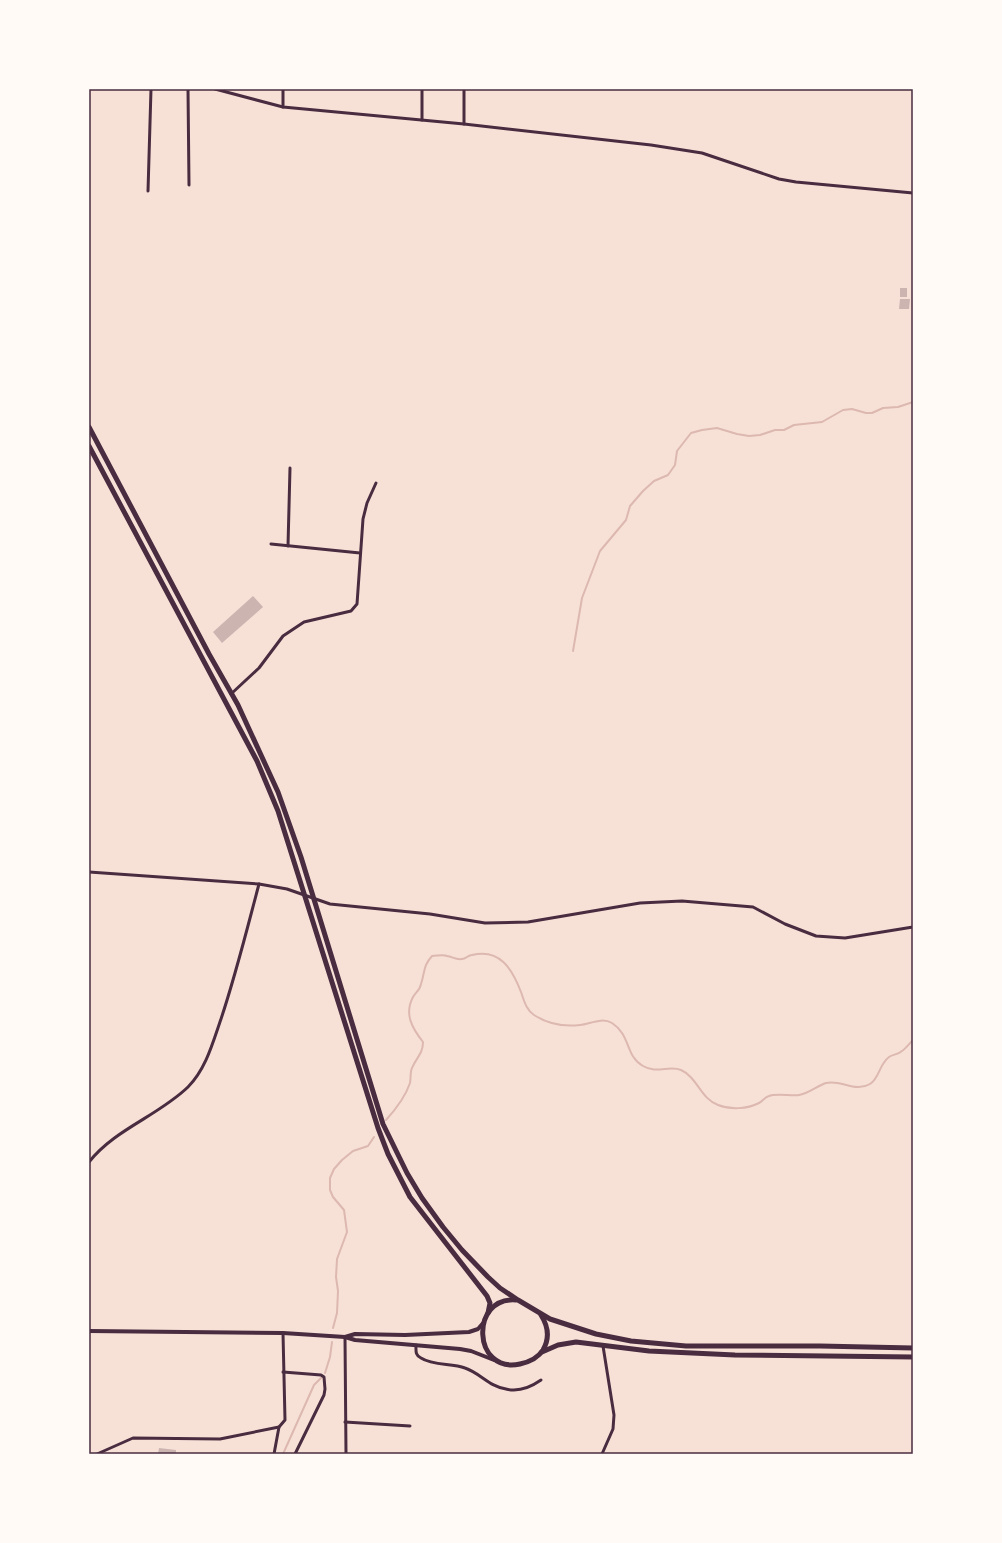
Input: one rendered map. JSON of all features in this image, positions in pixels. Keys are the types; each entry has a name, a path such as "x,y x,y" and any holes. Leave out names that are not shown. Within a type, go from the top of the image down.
{"highway":[{"path":"89,427 231,694 264,761 285,811 314,899 383,1124 406,1173 428,1207 462,1250 488,1277 518,1300 540,1314 562,1324 596,1334 631,1341 686,1346 913,1348"},
{"path":"89,446 257,761 278,811 378,1128 388,1154 410,1197 487,1296 490,1303 484,1322 484,1344 494,1360 505,1365 516,1365 530,1361 542,1352 558,1345 571,1342 649,1351 734,1355 913,1357"},
{"path":"488,1313 502,1301 518,1300"},
{"path":"540,1314 547,1330 546,1344 542,1352"}],"street":[{"path":"148,191 151,89"},
{"path":"188,89 189,185"},
{"path":"216,89 282,107 464,124 651,145 702,153 779,179 796,182 913,193"},
{"path":"282,89 282,107"},
{"path":"422,89 422,120"},
{"path":"464,89 464,124"},
{"path":"288,546 290,468"},
{"path":"231,694 259,668 283,636 304,622 351,611 357,604 359,596 360,553 363,519 367,503 376,483"},
{"path":"271,544 360,553"},
{"path":"89,872 259,884 287,889 330,904 430,914 485,923 528,922 640,903 682,901 754,907 785,924 816,936 845,938 913,927"},
{"path":"89,1162 100,1150 177,1096 199,1073 210,1051 234,981 259,884"},
{"path":"345,1337 355,1334 405,1335 469,1332 478,1329 484,1322"},
{"path":"89,1331 283,1333 345,1337 355,1340 471,1351 494,1360"},
{"path":"274,1454 279,1427 285,1420 283,1333"},
{"path":"345,1337 346,1454"},
{"path":"416,1345 416,1353 418,1357 426,1361 464,1368 493,1385 506,1389 524,1388 541,1380"},
{"path":"602,1454 613,1429 614,1414 603,1346"},
{"path":"283,1372 321,1374 324,1377 326,1384 324,1395 316,1408 295,1454"},
{"path":"345,1422 410,1426"},
{"path":"97,1454 133,1438 220,1439 279,1427"}],"building":[{"path":"900,288 907,288 907,297 900,297"},
{"path":"900,299 910,299 909,309 899,309"},
{"path":"253,596 263,607 222,643 213,632"},
{"path":"159,1448 176,1450 176,1454 158,1454"}],"waterway":[{"path":"573,651 582,598 600,551 626,520 630,506 643,491 654,481 668,475 675,465 677,451 691,433 717,428 749,436 760,435 775,430 784,430 794,425 822,422 843,410 852,409 872,413 883,408 898,407 913,402"},
{"path":"386,1120 406,1094 410,1083 411,1070 422,1050 423,1042 410,1021 409,1009 410,1003 419,989 426,966 432,956 444,955 460,959 471,955 482,954 497,958 504,962 509,968 527,1008 534,1015 550,1023 568,1026 608,1021 622,1033 633,1057 637,1062 643,1066 653,1069 672,1068 681,1070 691,1078 707,1098 718,1105 728,1108 749,1107 772,1095 802,1094 826,1083 832,1082 853,1087 870,1084 878,1075 886,1060 890,1056 902,1051 913,1040"},
{"path":"333,1328 337,1313 337,1259 347,1232 344,1210 333,1197 330,1190 330,1178 334,1169 342,1160 353,1151 368,1146 374,1137"},
{"path":"325,1373 330,1357 332,1342"},
{"path":"283,1454 314,1385 322,1377"}]}
